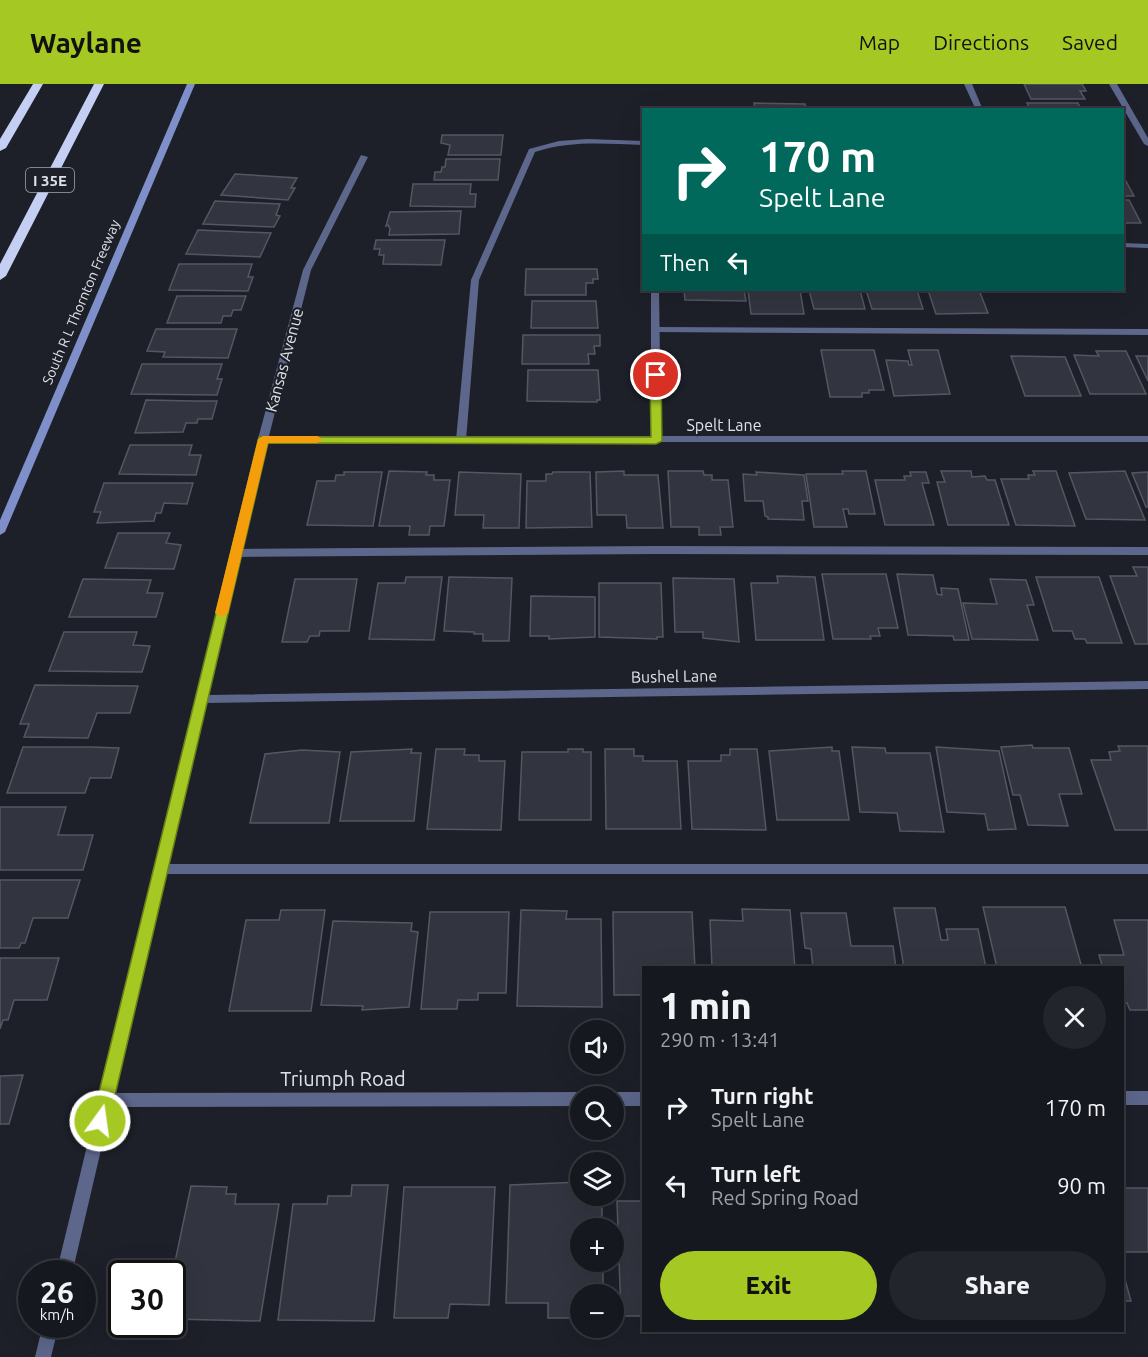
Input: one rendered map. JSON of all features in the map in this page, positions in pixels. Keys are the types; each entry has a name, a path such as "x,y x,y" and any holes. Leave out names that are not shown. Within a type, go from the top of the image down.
{"highway":[{"path":"0,148 38,84"},
{"name":"I 35E","path":"0,276 99,84"}],"main road":[{"name":"South R L Thornton Freeway","path":"0,531 190,84"}],"street":[{"path":"968,84 979,108"},
{"path":"1113,84 1148,144"},
{"path":"461,440 475,280 532,151 549,144 573,142 642,142"},
{"name":"Kansas Avenue","path":"67,1260 263,439 307,270 364,157"},
{"path":"1124,245 1148,246"},
{"path":"655,291 656,441"},
{"path":"655,330 1148,332"},
{"name":"Spelt Lane","path":"263,439 656,441 1148,439"},
{"path":"236,553 656,550 1148,551"},
{"name":"Bushel Lane","path":"201,699 1148,685"},
{"path":"160,868 1148,869"},
{"path":"1124,1098 1148,1098"},
{"name":"Triumph Road","path":"105,1100 570,1099"},
{"path":"624,1099 642,1099"},
{"path":"44,1357 48,1338"}],"building":[{"path":"1024,84 1082,84 1086,91 1080,91 1085,99 1031,99"},
{"path":"754,103 805,104 806,108 755,108"},
{"path":"1027,103 1078,103 1080,108 1028,108"},
{"path":"442,135 503,135 501,155 448,155 450,145 441,143"},
{"path":"446,159 500,159 498,180 434,180 435,172 441,172 442,167 445,167"},
{"path":"235,174 297,178 291,188 295,188 288,200 221,195"},
{"path":"1124,178 1134,196 1124,196"},
{"path":"413,184 471,184 470,194 476,194 475,207 410,206"},
{"path":"1124,200 1129,200 1141,223 1124,223"},
{"path":"215,201 280,204 276,215 280,216 274,227 203,224"},
{"path":"461,211 459,234 389,235 390,229 388,225 386,226 390,212"},
{"path":"198,230 271,233 260,257 186,254"},
{"path":"376,240 445,240 441,265 383,264 384,255 379,255 380,249 374,249"},
{"path":"179,264 252,264 248,277 253,277 248,291 169,290"},
{"path":"526,269 597,269 598,279 593,279 593,283 586,283 586,295 525,295"},
{"path":"684,291 744,291 746,301 685,300"},
{"path":"748,291 800,291 804,314 751,314"},
{"path":"809,291 860,291 865,309 814,309"},
{"path":"866,291 917,291 923,309 872,309"},
{"path":"928,291 979,291 988,313 936,314"},
{"path":"177,296 246,296 241,310 233,310 231,316 223,316 221,323 167,323"},
{"path":"532,301 596,301 598,328 531,328"},
{"path":"156,329 237,329 228,358 163,357 165,352 147,351"},
{"path":"523,335 600,335 600,346 594,346 595,354 588,354 589,364 522,364"},
{"path":"821,350 874,350 884,390 869,390 869,393 862,393 862,397 830,397"},
{"path":"908,350 938,350 950,394 894,396 886,360 908,361 909,365 912,365"},
{"path":"1096,351 1126,351 1146,394 1090,394 1074,355 1099,356"},
{"path":"1011,356 1065,357 1081,396 1025,396"},
{"path":"1136,356 1148,356 1148,381"},
{"path":"142,364 222,364 217,379 222,379 217,395 131,394"},
{"path":"528,370 598,370 600,400 597,402 527,401"},
{"path":"146,400 217,401 212,419 198,419 197,423 186,423 183,432 135,433"},
{"path":"130,445 192,445 189,455 201,455 196,475 119,474"},
{"path":"389,471 427,472 426,475 434,475 434,480 450,480 444,526 430,526 429,535 409,535 410,526 379,526"},
{"path":"624,471 624,475 658,475 663,528 627,528 626,515 597,515 596,472"},
{"path":"668,471 703,471 704,475 712,475 712,480 728,480 733,527 720,527 721,535 699,535 699,527 671,527"},
{"path":"842,471 866,471 875,514 849,514 848,509 843,509 847,527 814,527 806,474 843,474"},
{"path":"941,471 971,471 972,477 985,476 987,480 995,480 1009,525 948,525 937,482 945,482"},
{"path":"1033,471 1056,471 1075,526 1016,525 1001,479 1029,479 1028,475 1035,475"},
{"path":"1125,471 1145,520 1086,519 1069,473"},
{"path":"344,472 382,472 373,526 307,525 317,481 335,481 336,475 344,475"},
{"path":"459,472 521,474 519,528 483,528 484,515 455,515"},
{"path":"590,472 592,527 526,528 527,481 546,481 546,474"},
{"path":"756,472 804,475 808,501 802,501 804,520 768,519 765,516 763,501 745,501 743,474 757,475"},
{"path":"910,472 926,472 929,483 922,483 934,525 885,525 875,480 905,480 904,476 911,476"},
{"path":"1148,472 1148,507 1146,507 1132,473"},
{"path":"104,483 193,483 187,504 164,503 161,513 156,513 154,521 97,523 101,512 94,512"},
{"path":"118,533 170,533 166,543 181,545 174,569 105,568"},
{"path":"1133,567 1148,567 1148,644 1135,644 1110,576 1137,576"},
{"path":"822,574 886,574 898,628 878,628 880,636 870,636 871,639 833,639"},
{"path":"897,574 933,575 937,594 942,595 941,588 958,589 969,640 954,640 953,636 908,635"},
{"path":"777,576 815,577 824,640 756,640 751,583 778,583"},
{"path":"406,577 442,577 434,640 369,639 378,583 405,583"},
{"path":"449,577 512,578 509,641 483,641 483,634 444,631"},
{"path":"1036,577 1099,577 1122,643 1087,643 1085,639 1075,639 1072,631 1053,631"},
{"path":"673,578 734,579 739,642 703,638 703,632 675,632"},
{"path":"83,579 151,580 147,593 163,593 156,617 69,617"},
{"path":"295,579 357,579 349,631 320,631 319,636 310,636 307,642 282,642"},
{"path":"990,579 1026,580 1034,605 1027,605 1038,640 972,639 963,603 997,604"},
{"path":"599,583 661,583 663,637 657,637 657,639 599,637"},
{"path":"531,596 595,597 595,637 549,639 549,636 530,636"},
{"path":"64,632 137,632 133,645 150,646 142,672 49,671"},
{"path":"35,685 138,686 130,713 97,713 88,738 24,737 29,724 20,724"},
{"path":"1032,745 1033,748 1069,748 1082,794 1059,794 1068,826 1028,825 1020,795 1013,795 1001,747"},
{"path":"1118,746 1148,746 1148,830 1115,830 1091,760 1111,760 1109,752 1120,751"},
{"path":"23,747 119,748 111,778 90,778 85,793 7,793"},
{"path":"832,747 832,751 839,751 849,820 777,820 769,751"},
{"path":"852,747 885,748 886,753 930,753 944,832 900,831 897,813 860,812"},
{"path":"936,747 999,751 1016,829 988,830 985,814 947,812"},
{"path":"412,749 411,753 421,753 414,821 340,821 351,752"},
{"path":"436,749 465,749 464,755 479,755 479,761 505,761 501,830 427,829"},
{"path":"568,749 583,749 583,752 591,752 591,820 519,820 522,752 568,752"},
{"path":"605,749 634,749 634,756 643,756 643,761 677,761 681,829 606,829"},
{"path":"730,749 757,749 766,830 692,829 688,761 721,761 721,755 730,755"},
{"path":"302,750 340,752 329,823 250,823 265,754"},
{"path":"0,807 66,807 58,835 93,835 83,870 0,870"},
{"path":"0,880 80,880 68,918 33,918 25,943 21,943 19,948 0,948"},
{"path":"983,907 1065,907 1081,966 997,966"},
{"path":"894,908 935,908 941,940 948,940 946,929 978,929 986,966 904,966"},
{"path":"742,909 790,910 795,966 712,966 710,920 743,921"},
{"path":"281,910 325,910 311,1011 229,1011 246,920 279,920"},
{"path":"521,910 567,911 566,919 601,919 602,1007 517,1006"},
{"path":"430,912 509,912 506,993 478,993 478,1000 458,1000 457,1009 421,1009"},
{"path":"613,912 692,912 695,966 642,966 642,995 614,995"},
{"path":"801,913 846,913 851,946 893,946 896,966 813,966 811,949 805,948"},
{"path":"1114,920 1148,920 1148,1010 1130,1010 1127,1003 1124,1004 1124,966 1102,966 1099,955 1124,955"},
{"path":"333,921 412,923 411,931 418,932 409,1007 362,1010 363,1006 321,1005"},
{"path":"0,958 59,958 47,1000 14,1000 8,1020 3,1020 0,1029"},
{"path":"23,1075 9,1124 0,1124 0,1076"},
{"path":"570,1182 570,1206 602,1206 602,1218 570,1218 570,1272 603,1272 603,1284 570,1284 570,1318 548,1318 548,1303 506,1303 510,1185"},
{"path":"352,1185 388,1185 374,1321 278,1320 293,1204 327,1204 328,1196 351,1196"},
{"path":"191,1186 227,1187 226,1194 236,1194 235,1204 279,1204 260,1321 186,1319 186,1260 175,1260"},
{"path":"404,1187 495,1187 489,1305 450,1304 448,1318 394,1318"},
{"path":"1124,1188 1148,1188 1148,1252 1124,1252"},
{"path":"624,1201 642,1201 642,1316 624,1316 624,1284 620,1284 619,1272 624,1272 624,1218 618,1218 617,1206 624,1206"},
{"path":"1124,1276 1131,1301 1124,1301"}],"slow traffic":[{"path":"222,613 263,439 317,439"}],"route":[{"path":"100,1121 263,439 656,441 656,375"}]}
